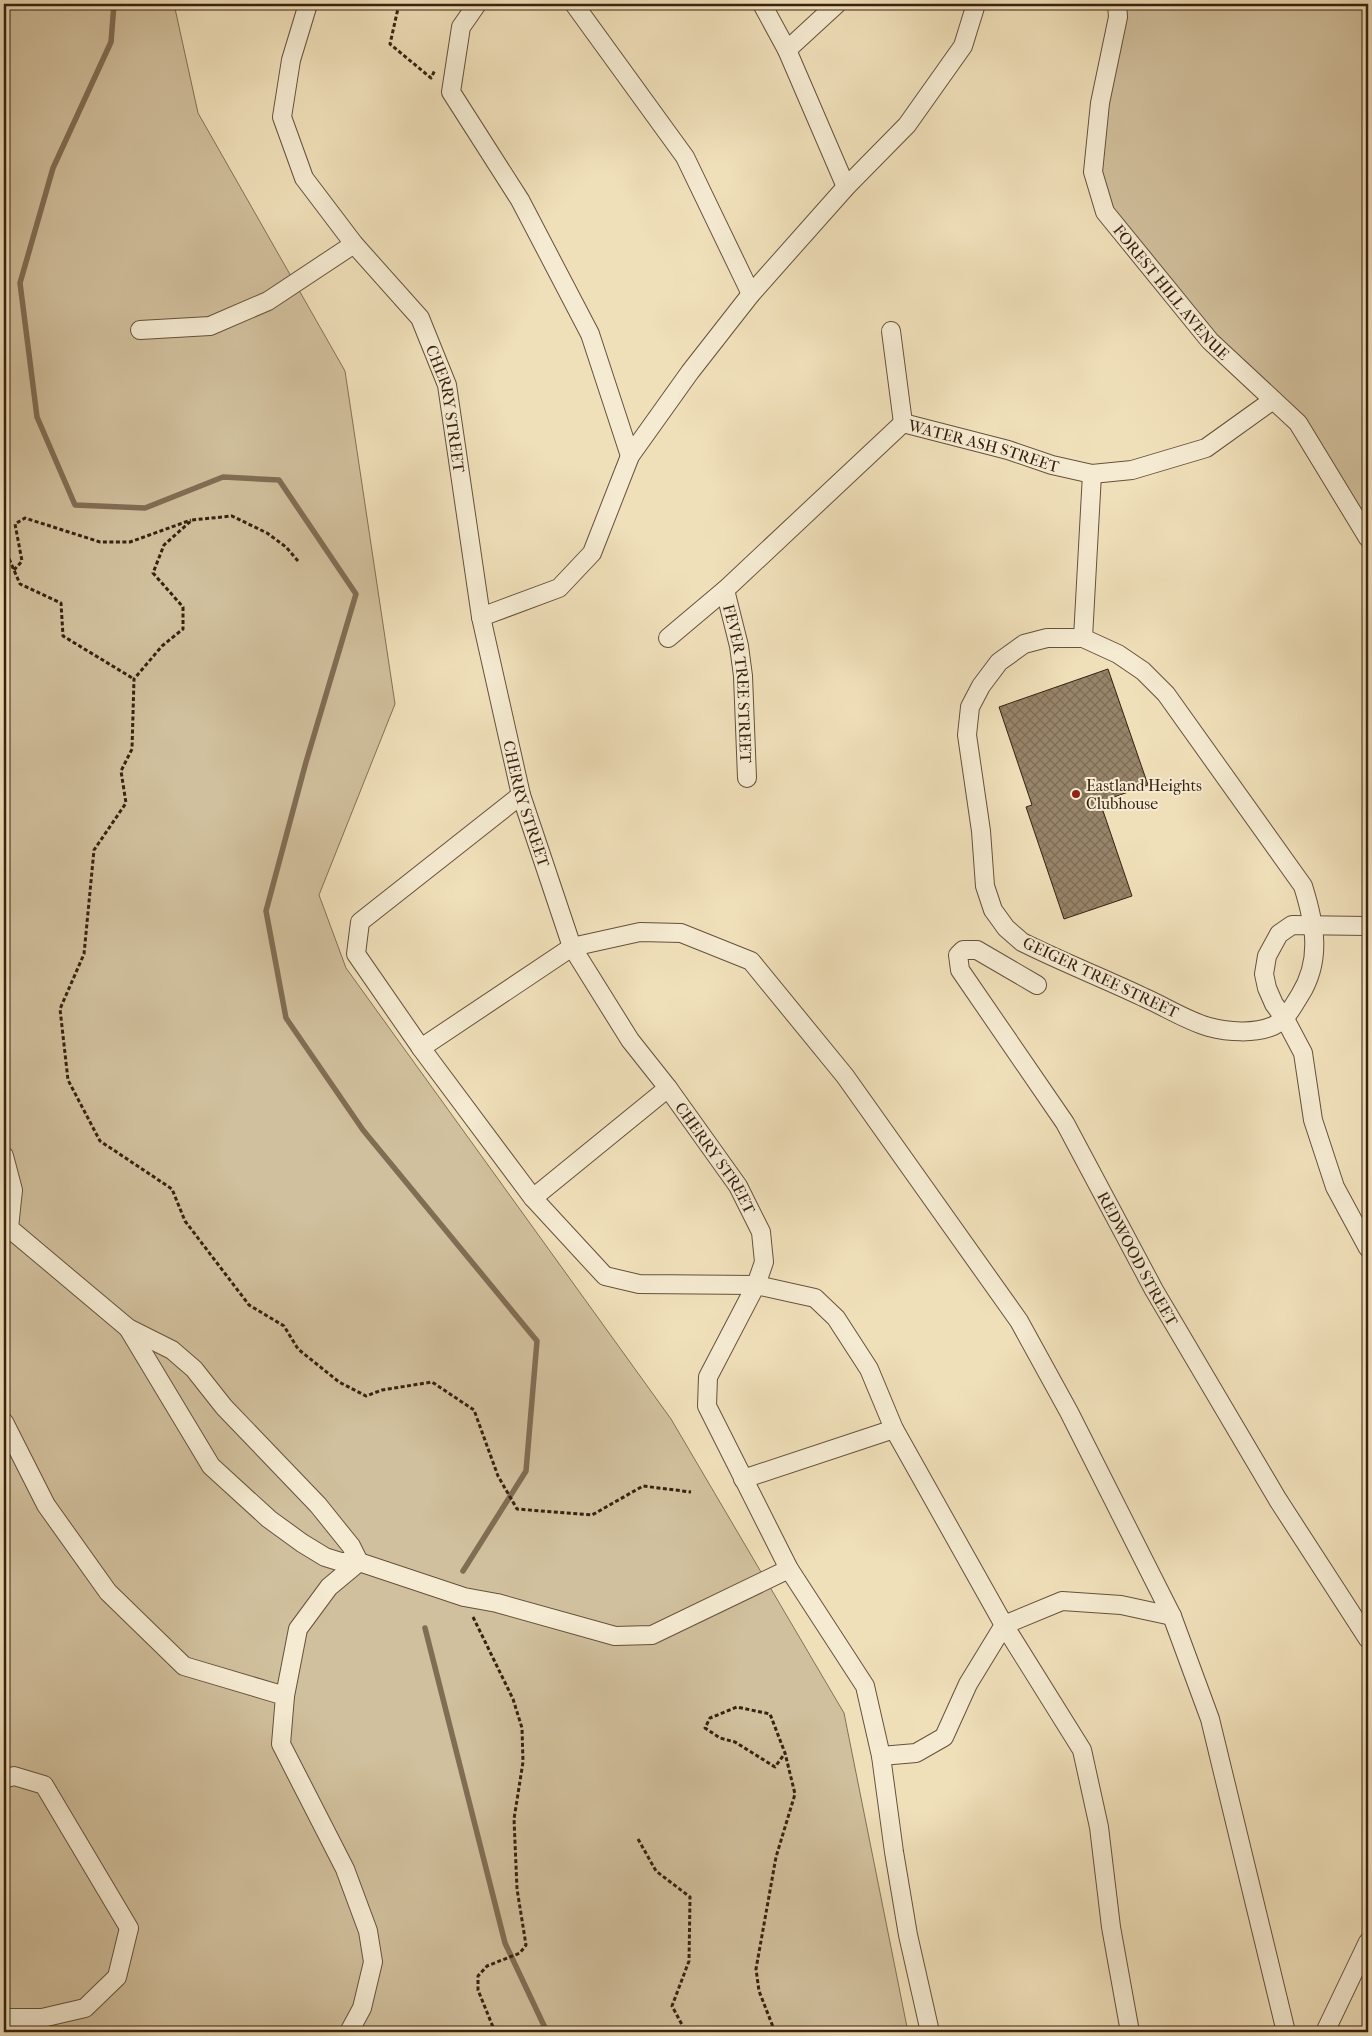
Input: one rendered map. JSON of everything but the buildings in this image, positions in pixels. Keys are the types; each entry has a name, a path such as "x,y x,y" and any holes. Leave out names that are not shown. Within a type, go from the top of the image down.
{"street":[{"name":"CHERRY STREET","path":"308,4 291,60 282,117 304,178 354,244 420,318 447,385 481,617 521,795 572,947 630,1040 668,1088 738,1186 761,1232 764,1262 756,1285 708,1377 707,1406 790,1569 865,1686 881,1756 894,1852 930,2032"},
{"path":"476,4 461,27 451,92 520,200 590,334 630,456"},
{"path":"574,4 685,157 751,294"},
{"path":"762,4 787,50 846,187"},
{"path":"787,50 837,4"},
{"path":"481,617 559,588 592,552 630,456 690,372 751,294 846,187 907,125 963,46 976,4"},
{"name":"FOREST HILL AVENUE","path":"1120,8 1100,103 1093,172 1105,212 1210,341 1298,423 1368,538"},
{"path":"140,330 210,326 268,301 354,244"},
{"path":"891,331 904,423"},
{"name":"WATER ASH STREET","path":"668,638 725,590 904,423 1008,450 1052,465 1092,474 1132,470 1206,448 1273,400"},
{"path":"1083,638 1092,474"},
{"name":"FEVER TREE STREET","path":"725,590 739,646 743,676 747,778"},
{"name":"GEIGER TREE STREET","path":"1047,638 1083,638 1118,654 1143,671 1166,694 1302,886 1310,907 1311,925 1316,943 1313,963 1304,988 1285,1019 1272,1026 1254,1030 1208,1027 1022,942 1006,928 993,910 985,886 981,831 967,735 970,707 980,686 998,662 1024,644 1047,638"},
{"path":"521,795 360,922 356,954 421,1048 533,1198 605,1276 639,1284 756,1285 815,1298 836,1318 869,1369 894,1429 1004,1625 1082,1750 1099,1827 1112,1927 1130,2032"},
{"path":"1368,926 1292,925 1278,934 1267,956 1264,974 1267,988 1274,1004 1285,1019 1303,1053 1313,1120 1335,1187 1368,1248"},
{"path":"421,1048 572,947 640,932 681,933 751,961 845,1076 1019,1321 1068,1412 1172,1616 1210,1719 1286,2032"},
{"name":"REDWOOD STREET","path":"1036,985 977,950 962,950 958,955 960,970 1065,1123 1154,1290 1278,1500 1368,1639"},
{"path":"533,1198 668,1088"},
{"path":"4,1156 13,1190 6,1230 128,1328 172,1350 194,1369 224,1407 318,1505 351,1546 358,1562"},
{"path":"128,1328 211,1466 269,1519 302,1544 325,1557 341,1562 358,1562 464,1596 497,1603 615,1636 652,1635 790,1569"},
{"path":"4,1422 46,1505 108,1592 184,1666 285,1696"},
{"path":"743,1479 894,1429"},
{"path":"349,2032 362,2008 373,1962 368,1932 345,1869 281,1744 285,1696 298,1629 329,1587 358,1562"},
{"path":"881,1756 916,1753 944,1737 968,1684 1004,1625 1062,1602 1121,1605 1172,1616"},
{"path":"4,1779 14,1776 44,1785 129,1928 117,1977 85,2008 42,2018 4,2018"},
{"path":"1325,2032 1368,1942"}],"path":[{"path":"399,4 390,44 432,78 438,62"},
{"path":"14,570 22,561 15,524 25,518 100,542 130,542 192,520 232,516 267,533 286,547 298,561"},
{"path":"192,520 164,545 153,573 183,607 183,629 162,646 134,679 132,749 121,771 126,802 94,850 84,954 60,1009 68,1080 100,1141 172,1189 185,1220 250,1305 284,1326 298,1349 340,1382 366,1396 382,1390 432,1382 474,1410 498,1476 517,1509 592,1515 643,1486 691,1492"},
{"path":"4,548 20,584 61,603 63,636 134,679"},
{"path":"464,1596 486,1646 513,1699 522,1728 523,1762 514,1818 517,1889 526,1945 520,1953 488,1966 478,1976 478,1990 495,2032"},
{"path":"775,2032 759,1991 756,1969 776,1857 795,1794 785,1753 770,1714 737,1707 710,1718 706,1728 720,1738 735,1742 775,1767 785,1753"},
{"path":"638,1838 656,1871 690,1897 689,1961 672,2006 686,2032"}],"shaded area":[{"path":"4,4 174,4 198,113 345,371 395,704 319,895 346,968 671,1419 844,1713 908,2032 4,2032"},
{"path":"1123,4 1368,4 1368,538 1298,423 1210,341 1105,212 1093,172"}],"waterway":[{"path":"114,4 111,42 53,168 20,283 37,417 75,505 145,508 223,477 279,480 356,594 306,762 266,911 286,1018 363,1130 537,1341 526,1471 463,1571"},
{"path":"425,1628 505,1943 547,2032"}],"place":[{"name":"Eastland Heights Clubhouse","path":"1076,794"}]}
